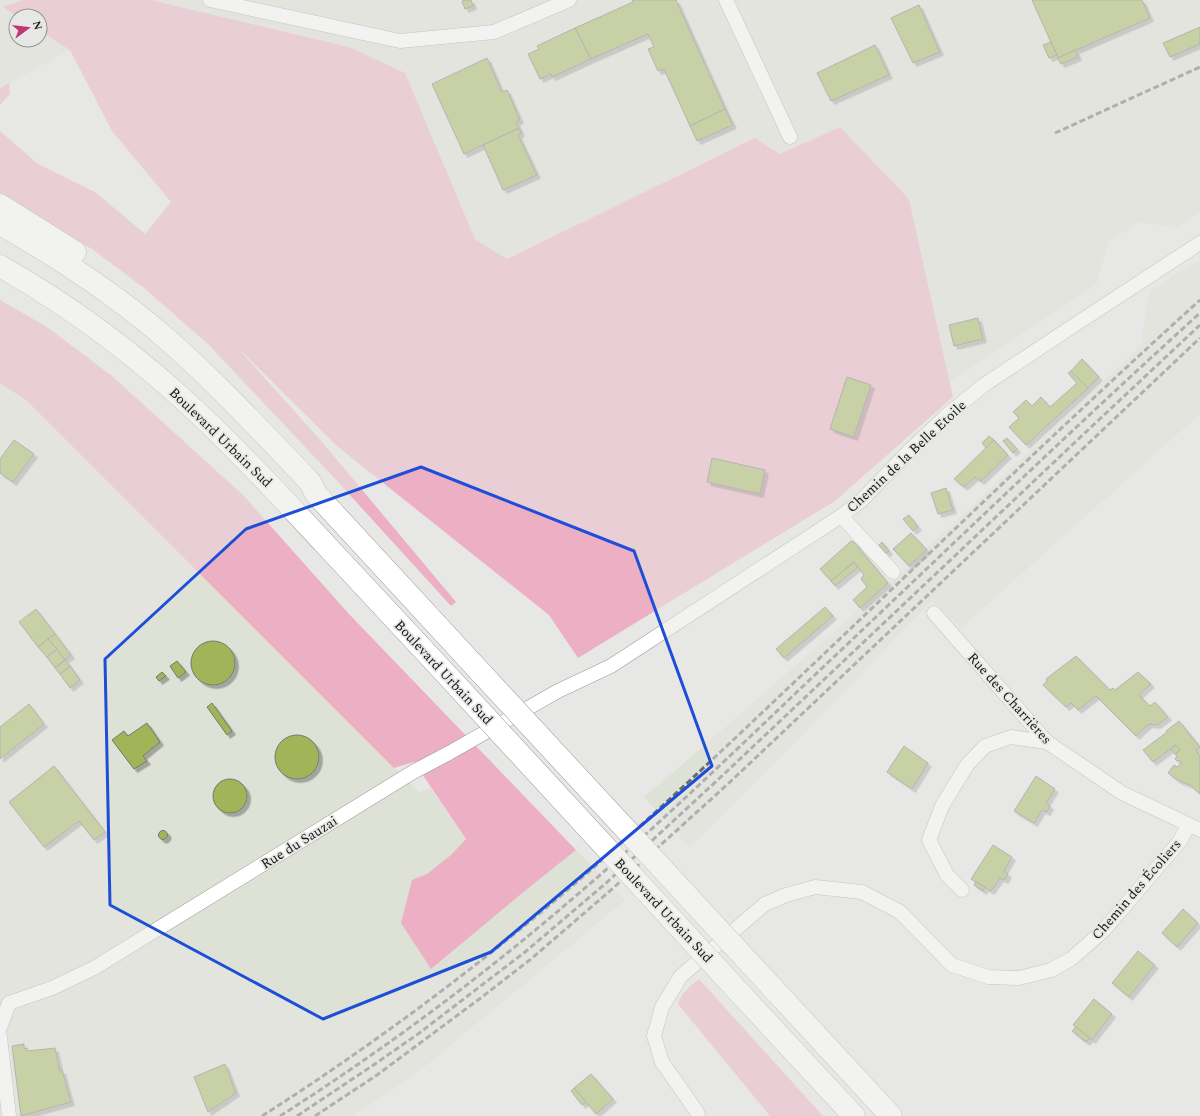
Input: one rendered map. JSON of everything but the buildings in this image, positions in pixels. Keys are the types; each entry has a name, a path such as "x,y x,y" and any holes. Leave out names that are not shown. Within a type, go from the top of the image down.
{"highway":[{"path":"0,204 67,246 104,272 132,292 178,330 239,390 312,470 316,494"},
{"path":"0,224 67,263 109,293 168,340 236,404 310,482 316,494"},
{"path":"0,240 58,275 131,326 172,360 224,407 304,488 316,494"},
{"name":"Boulevard Urbain Sud","path":"0,266 46,294 120,346 199,414 260,474 854,1116"},
{"name":"Boulevard Urbain Sud","path":"316,494 891,1116"}],"street":[{"path":"210,0 400,41 494,32 569,0"},
{"path":"726,0 790,137"},
{"name":"Chemin de la Belle Etoile","path":"589,678 617,663 841,516 861,501 908,452 947,416 984,385 1200,243"},
{"path":"841,516 893,572"},
{"name":"Rue des Charrières","path":"934,613 1047,742 1122,793 1194,828"},
{"name":"Rue du Sauzai","path":"4,1002 52,988 94,968 413,772 450,753 558,691 589,678"},
{"path":"962,890 947,875 929,840 942,806 967,765 985,746 1011,737 1047,742"},
{"name":"Chemin des Écoliers","path":"698,1116 697,1112 662,1062 654,1036 662,1007 681,976 765,904 786,895 815,887 862,892 900,912 952,965 988,977 1019,978 1051,970 1071,959 1104,930 1180,841 1194,828"},
{"path":"0,1028 4,1002"},
{"path":"0,1037 10,1116"}],"highlighted area":[{"path":"421,467 634,551 712,766 491,952 323,1019 110,905 105,659 246,529"}],"shaded area":[{"path":"0,0 23,0 3,8 8,11 8,48 48,48 48,36 70,50 0,88"},
{"path":"23,0 151,0 349,47 405,73 475,239 507,259 755,138 780,154 840,127 909,199 953,397 835,501 578,658 549,615 338,447 237,347 322,442 456,602 451,606 338,482 208,344 144,288 92,249 0,197 0,131 38,164 95,192 145,234 171,202 112,131 70,50 48,36 48,8 8,8 8,10 3,7"},
{"path":"151,0 1200,0 1200,212 1178,228 1139,222 1108,242 1097,284 950,382 909,199 840,127 780,154 754,138 507,259 475,240 404,73 349,47"},
{"path":"9,83 10,94 0,105 0,88"},
{"path":"1200,260 1200,414 961,628 932,601 794,744 690,848 644,797 902,572 1141,345 1149,291"},
{"path":"0,300 47,327 112,376 243,495 349,614 576,850 431,969 401,923 412,880 427,874 451,855 466,839 414,762 394,768 27,401 0,383"},
{"path":"0,383 27,401 420,793 430,787 466,839 521,894 576,850 625,900 416,1074 353,1116 0,1116"},
{"path":"699,979 823,1116 770,1116 678,1004 679,1000 689,987"}],"railway":[{"path":"1055,133 1200,67"},
{"path":"262,1116 348,1059 432,998 513,935 592,869 710,762 1059,431 1200,300"},
{"path":"280,1116 356,1066 465,986 501,958 603,872 697,787 1056,446 1200,313"},
{"path":"297,1116 418,1034 525,952 605,884 723,775 1200,325"},
{"path":"315,1116 377,1075 482,997 531,959 611,890 730,782 1200,338"}]}
